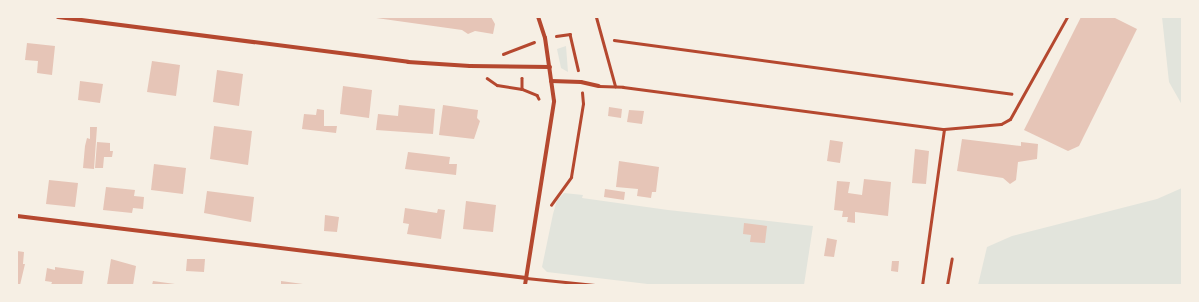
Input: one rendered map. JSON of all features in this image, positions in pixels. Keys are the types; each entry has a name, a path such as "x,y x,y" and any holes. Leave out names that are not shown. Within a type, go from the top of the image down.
{"street":[{"path":"58,17 422,63 550,67"},
{"path":"525,285 553,114 550,67 545,38 538,17"},
{"path":"551,81 581,82 599,86"},
{"path":"17,216 526,278"}],"lane":[{"path":"596,17 614,86"},
{"path":"599,86 614,86 944,129 1001,124 1010,119 1067,17"},
{"path":"922,285 944,129"},
{"path":"947,285 952,258"},
{"path":"526,278 595,285"}],"path":[{"path":"602,39 1023,96"},
{"path":"497,85 522,89"},
{"path":"549,213 556,195 571,178 577,145"}],"shaded area":[{"path":"1162,17 1181,17 1182,105 1169,82"},
{"path":"566,46 568,72 561,68 557,49"},
{"path":"1182,188 1182,285 978,285 987,247 1012,236 1157,199"},
{"path":"564,193 583,195 582,198 668,210 813,226 804,285 656,285 547,272 542,267 553,214 557,200"}],"building":[{"path":"369,17 491,17 495,24 493,34 475,31 468,34 462,30"},
{"path":"1081,17 1113,17 1137,29 1079,146 1068,151 1024,130"},
{"path":"27,43 55,46 52,75 37,73 38,61 25,60"},
{"path":"152,61 180,65 176,96 147,92"},
{"path":"217,70 243,74 239,106 213,102"},
{"path":"80,81 103,84 100,103 78,100"},
{"path":"343,86 372,90 369,118 340,114"},
{"path":"399,105 435,109 433,134 376,130 378,114 398,116"},
{"path":"443,105 478,110 477,118 480,121 474,139 439,135"},
{"path":"609,107 622,109 621,118 608,116"},
{"path":"317,109 324,110 324,126 337,126 336,133 302,129 304,114 316,115"},
{"path":"629,110 644,111 642,124 627,122"},
{"path":"214,126 252,131 248,165 210,159"},
{"path":"90,127 97,127 94,169 83,168 85,146 87,138 90,139"},
{"path":"962,139 1021,146 1021,142 1038,144 1037,159 1018,162 1016,180 1010,184 1003,178 957,171"},
{"path":"830,140 843,142 840,163 827,161"},
{"path":"97,142 110,143 110,151 113,151 112,157 104,157 103,168 95,168"},
{"path":"915,149 929,151 926,184 912,183"},
{"path":"408,152 450,157 449,164 457,164 456,175 405,169"},
{"path":"619,161 659,167 656,192 652,192 651,198 637,196 638,189 616,187"},
{"path":"154,164 186,168 183,194 151,190"},
{"path":"864,179 891,182 888,216 855,212 855,223 847,222 848,217 842,217 843,211 834,210 837,181 850,182 848,193 862,195"},
{"path":"49,180 78,183 75,207 46,204"},
{"path":"106,187 135,190 134,196 144,197 143,209 133,208 132,213 103,210"},
{"path":"605,189 625,192 624,200 604,197"},
{"path":"207,191 254,197 251,222 204,213"},
{"path":"466,201 496,205 493,232 463,229"},
{"path":"405,208 437,213 438,209 445,210 441,239 407,234 409,224 403,223"},
{"path":"325,215 339,217 337,232 324,231"},
{"path":"744,223 767,226 765,243 750,242 751,235 743,234"},
{"path":"827,238 837,240 834,257 824,256"},
{"path":"17,251 24,252 23,264 25,264 20,285 17,285"},
{"path":"111,259 136,266 133,285 107,285"},
{"path":"187,259 205,259 204,272 186,271"},
{"path":"892,261 899,261 898,272 891,271"},
{"path":"55,267 84,271 82,285 51,285 52,282 45,281 47,268 55,270"},
{"path":"153,281 175,284 175,285 152,285"},
{"path":"281,281 303,284 303,285 281,285"}]}
